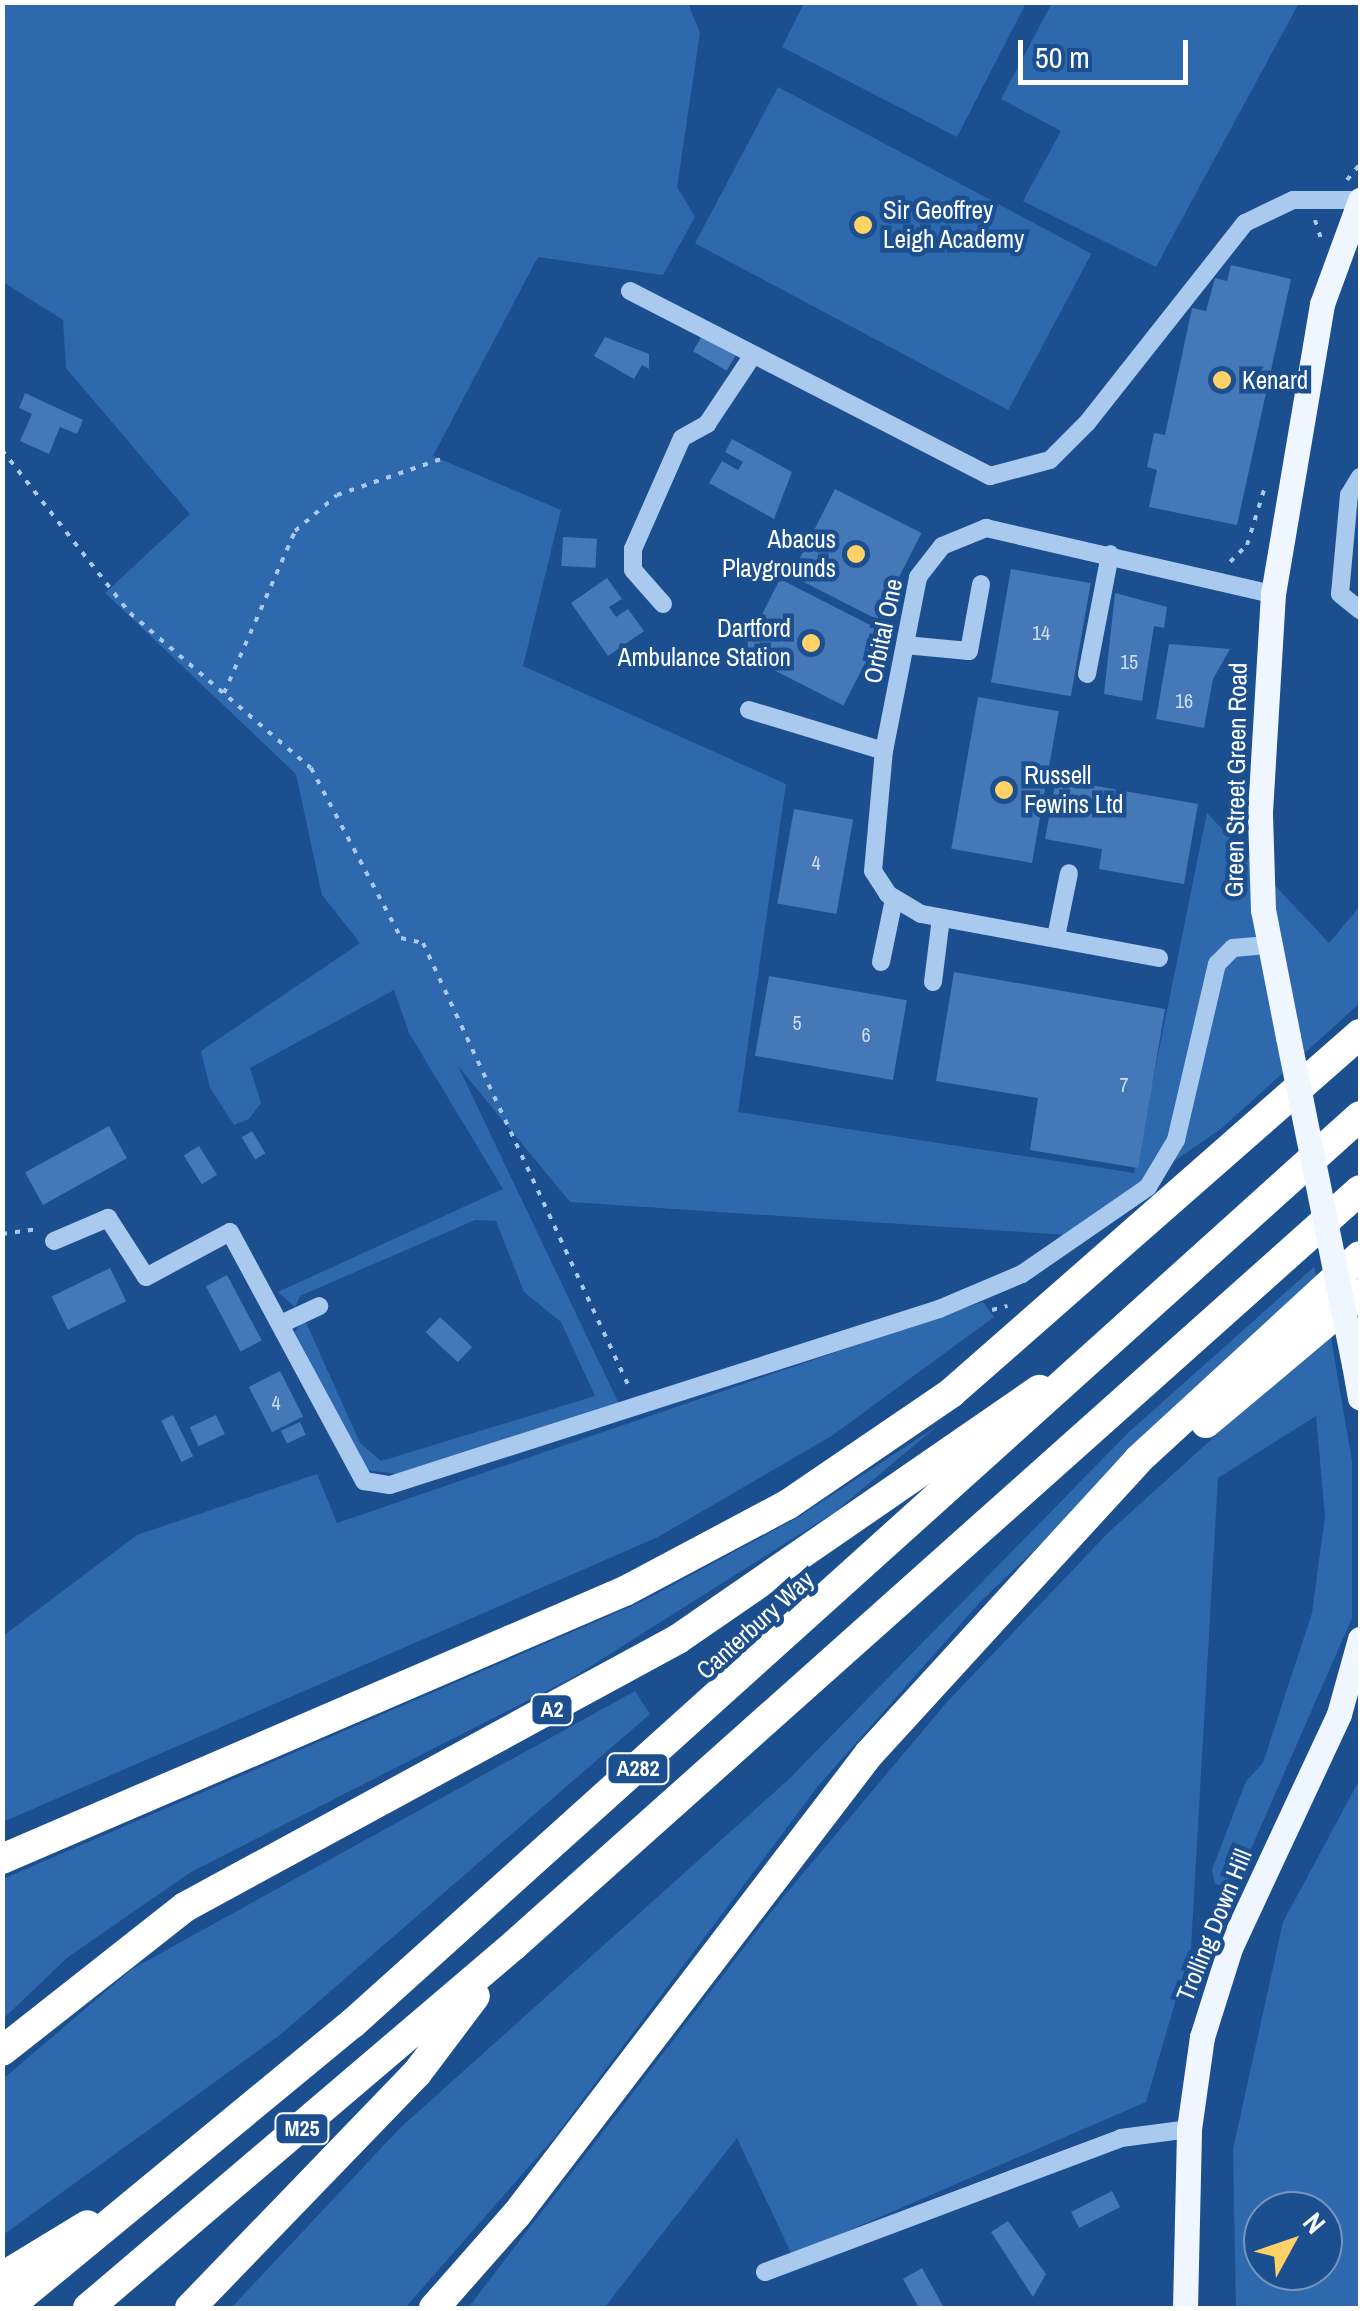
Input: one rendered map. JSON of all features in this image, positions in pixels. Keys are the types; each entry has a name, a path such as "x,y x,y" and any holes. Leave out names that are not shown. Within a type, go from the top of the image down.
{"highway":[{"path":"2,1859 625,1591 787,1505 951,1393 1360,1034"},
{"name":"Canterbury Way","path":"181,2170 1360,1116"},
{"name":"A282","path":"513,1946 1360,1190"},
{"path":"434,2308 538,2188 804,1833 1138,1460 1360,1256"},
{"path":"1038,1570 1360,1294"},
{"name":"A2","path":"2,2051 185,1907 678,1640 1088,1359"},
{"path":"190,2308 417,2073 513,1946"},
{"name":"M25","path":"88,2308 513,1946"},
{"path":"2,2277 181,2170"},
{"path":"7,2308 181,2170"}],"main road":[{"name":"Green Street Green Road","path":"1360,200 1322,304 1273,594 1260,812 1270,945 1360,1396"},
{"name":"Trolling Down Hill","path":"1185,2308 1189,2129 1223,1968 1356,1678 1360,1639"}],"street":[{"path":"630,290 990,476 1023,471 1050,460 1087,423 1245,224 1294,200 1360,200"},
{"path":"663,604 633,570 633,549 682,438 706,424 753,354"},
{"path":"1360,477 1349,495 1340,594 1360,610"},
{"name":"Orbital One","path":"894,899 870,856 884,751 918,577 957,535 986,528 1110,554 1234,592 1273,594"},
{"path":"1087,674 1110,554"},
{"path":"905,645 969,651 981,584"},
{"path":"748,710 884,751"},
{"path":"1056,937 1070,873"},
{"path":"881,962 894,899 941,918 1159,958"},
{"path":"934,982 941,918"},
{"path":"54,1241 108,1218 146,1277 230,1232 373,1486 972,1298 1131,1200 1176,1140 1217,964 1233,948 1270,945"},
{"path":"282,1323 319,1306"},
{"path":"765,2272 1121,2138 1189,2129"}],"path":[{"path":"1320,250 1314,222 1324,202 1360,164"},
{"path":"2,450 130,613 312,768 401,938 423,943 637,1406"},
{"path":"224,694 241,638 295,531 336,495 441,458"},
{"path":"1219,567 1247,545 1268,476"},
{"path":"2,1234 31,1224 54,1241"}],"shaded area":[{"path":"804,2 1026,3 957,137 782,47"},
{"path":"2,3 688,3 700,33 677,187 695,217 663,275 538,257 433,456 561,510 523,666 786,784 738,1112 1134,1173 1207,813 1329,943 1360,906 1360,1003 1222,1128 1067,1235 570,1202 458,1066 620,1406 398,1474 365,1470 295,1332 304,1318 360,1443 381,1461 595,1396 561,1322 524,1292 496,1221 475,1220 300,1296 295,1307 278,1292 503,1189 409,1033 394,990 250,1068 261,1103 249,1119 234,1125 210,1088 201,1051 360,943 322,895 296,774 105,593 190,514 66,368 63,320 3,282"},
{"path":"1052,3 1299,3 1156,267 1023,201 1061,131 1001,99"},
{"path":"778,87 1091,254 1008,410 695,243"},
{"path":"1314,1267 1318,1281 981,1601 818,1786 554,2138 405,2308 231,2308 400,2128 789,1779 1130,1431"},
{"path":"983,1302 994,1317 833,1435 658,1537 3,1822 3,1636 137,1535 317,1474 337,1523"},
{"path":"1330,1332 1352,1461 1352,1618 1234,1888 1215,1884 1212,1870 1246,1781 1263,1763 1312,1613 1325,1516 1316,1416 1218,1478 1191,1948 1146,2102 792,2255 737,2138 604,2308 468,2308 779,1902 947,1702 1109,1532"},
{"path":"937,1426 835,1512 572,1678 191,1872 68,1957 3,2019 3,1879 641,1602 797,1518"},
{"path":"635,1691 650,1714 280,2035 3,2235 3,2079 132,1969"},
{"path":"1360,1779 1360,2308 1236,2308 1233,2149 1283,1922"}],"building":[{"name":"Kenard","path":"1231,265 1291,279 1237,525 1149,507 1157,470 1147,467 1154,433 1165,435 1192,308 1206,311 1215,278 1227,281"},
{"path":"703,334 737,354 727,371 693,351"},
{"path":"605,337 649,354 649,369 642,365 634,379 594,356"},
{"path":"25,393 83,420 77,434 60,427 49,454 20,441 32,414 19,408"},
{"path":"732,439 792,472 774,519 709,483 722,461 738,470 743,462 725,452"},
{"name":"Abacus Playgrounds","path":"835,489 921,533 877,619 791,575"},
{"path":"563,537 597,539 595,568 561,566"},
{"path":"1011,569 1091,583 1071,696 991,682"},
{"path":"607,578 622,599 609,607 616,617 628,609 644,631 608,656 571,603"},
{"name":"Dartford Ambulance Station","path":"780,579 882,631 843,706 742,654"},
{"path":"1115,593 1167,607 1164,628 1154,626 1142,701 1104,694"},
{"path":"1169,644 1230,649 1213,679 1204,728 1156,719"},
{"name":"Russell Fewins Ltd","path":"978,697 1059,711 1032,863 951,849"},
{"path":"1056,779 1198,804 1184,884 1099,869 1102,849 1045,839"},
{"path":"794,809 853,819 836,914 777,904"},
{"path":"954,972 1165,1009 1138,1168 1030,1150 1038,1098 936,1081"},
{"path":"769,976 907,1000 893,1080 755,1056"},
{"path":"109,1126 127,1158 43,1205 25,1173"},
{"path":"252,1131 265,1153 255,1159 242,1137"},
{"path":"199,1146 217,1175 202,1184 184,1156"},
{"path":"110,1268 126,1301 68,1330 52,1296"},
{"path":"227,1275 262,1340 241,1352 206,1286"},
{"path":"440,1317 472,1347 458,1362 426,1332"},
{"path":"280,1371 303,1416 272,1432 249,1387"},
{"path":"173,1415 193,1456 181,1462 161,1421"},
{"path":"216,1415 225,1434 199,1446 190,1427"},
{"path":"300,1422 306,1435 287,1444 281,1431"},
{"path":"1112,2191 1120,2207 1079,2228 1071,2212"},
{"path":"1008,2221 1046,2274 1033,2297 991,2232"},
{"path":"922,2268 944,2308 919,2308 903,2279"}],"place":[{"name":"Sir Geoffrey Leigh Academy","path":"863,225"},
{"name":"Kenard","path":"1222,380"},
{"name":"Abacus Playgrounds","path":"856,554"},
{"name":"Dartford Ambulance Station","path":"811,643"},
{"name":"Russell Fewins Ltd","path":"1004,790"}]}
